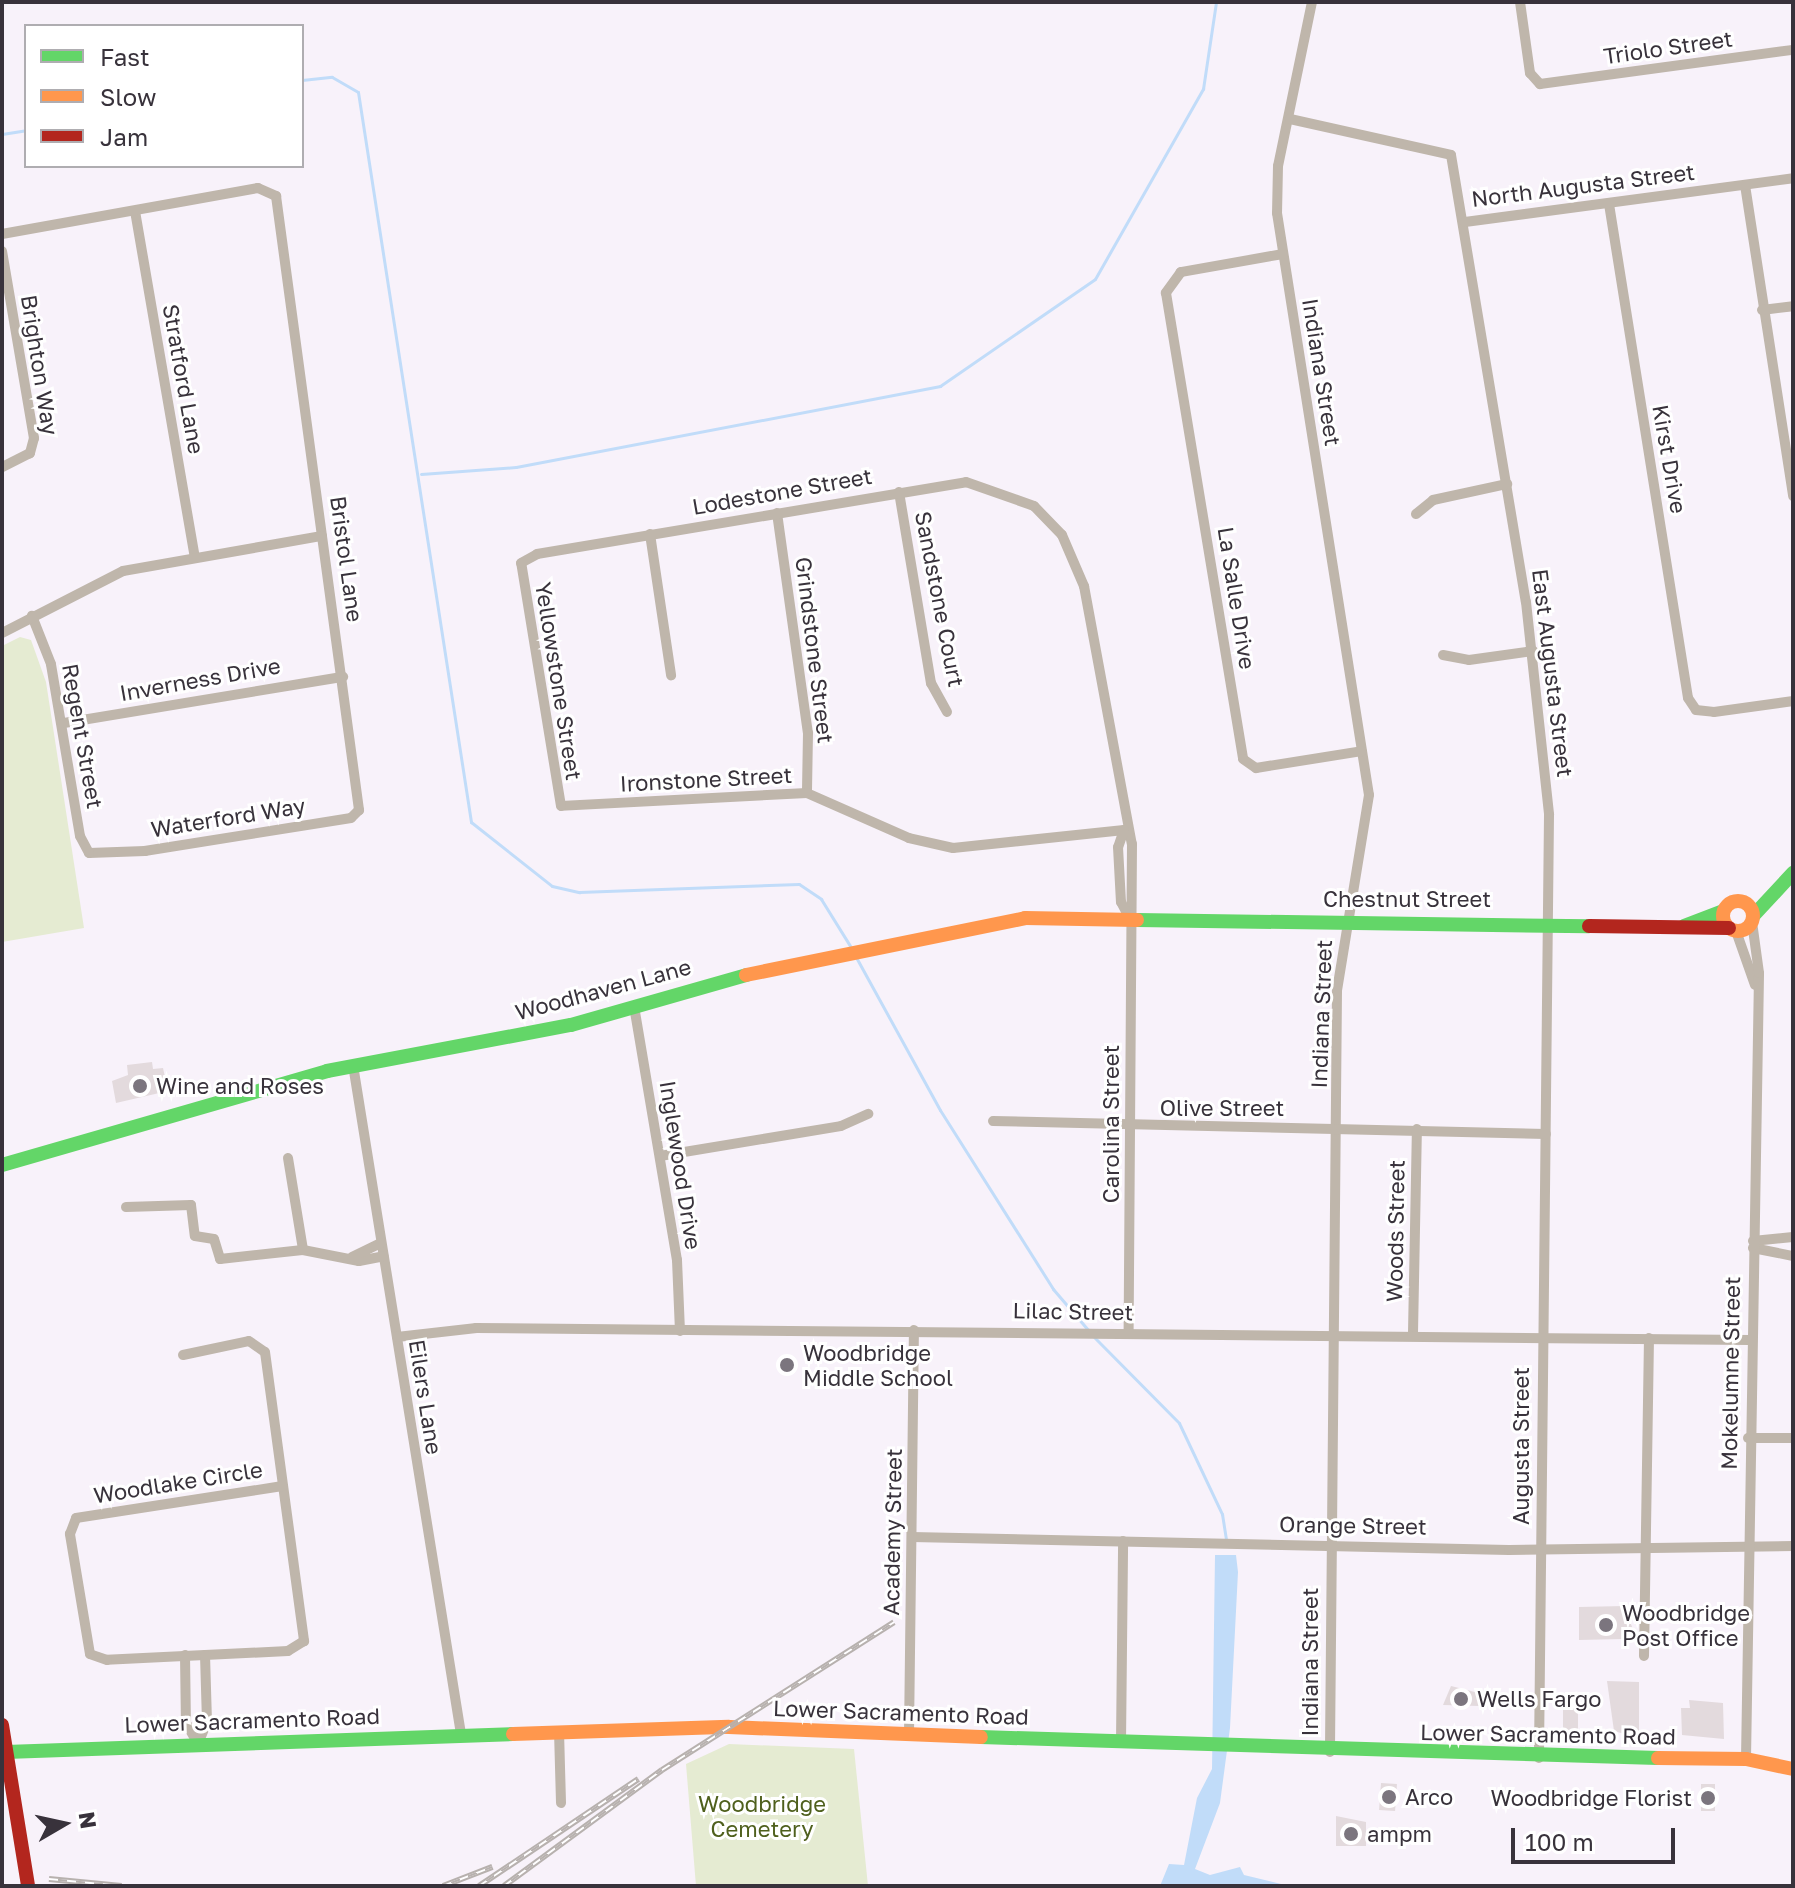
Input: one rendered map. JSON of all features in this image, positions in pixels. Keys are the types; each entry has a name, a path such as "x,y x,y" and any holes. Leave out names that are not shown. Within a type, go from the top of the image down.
{"street":[{"name":"Indiana Street","path":"1312,2 1278,166 1283,254 1369,795 1344,922 1332,1334 1330,1752"},
{"name":"Triolo Street","path":"1520,2 1534,82 1548,83 1793,50"},
{"name":"North Augusta Street","path":"1290,119 1451,155 1465,222 1793,178"},
{"path":"1745,185 1762,310 1787,433 1793,496"},
{"name":"Bristol Lane","path":"135,211 270,190 295,312 359,810"},
{"name":"Kirst Drive","path":"1609,204 1688,698 1704,711 1793,701"},
{"path":"2,234 135,211"},
{"name":"Stratford Lane","path":"135,211 194,554"},
{"name":"East Augusta Street","path":"1465,222 1533,651 1549,815 1546,1134"},
{"name":"Brighton Way","path":"2,251 34,438 30,453 2,467"},
{"name":"La Salle Drive","path":"1283,254 1173,275 1166,293 1243,759 1256,768 1362,751"},
{"path":"1762,310 1793,306"},
{"name":"Lodestone Street","path":"524,560 650,534 899,492 982,483 1042,514"},
{"path":"1416,514 1433,500 1507,484"},
{"name":"Sandstone Court","path":"899,492 931,683 947,712"},
{"name":"Grindstone Street","path":"777,513 808,733 807,793"},
{"name":"Carolina Street","path":"1042,514 1068,544 1084,586 1124,830 1118,847 1121,902 1129,917 1129,1332"},
{"path":"650,534 671,675"},
{"path":"2,633 102,579 194,554 322,536"},
{"name":"Yellowstone Street","path":"524,560 558,799 565,807"},
{"name":"Regent Street","path":"32,616 64,723 80,836 100,856"},
{"path":"1443,655 1469,660 1533,651"},
{"name":"Inverness Drive","path":"64,723 343,677"},
{"name":"Ironstone Street","path":"565,807 807,793 935,846 1124,830"},
{"name":"Waterford Way","path":"100,856 351,818 359,810"},
{"path":"1723,911 1733,930 1752,919 1777,885 1793,873"},
{"name":"Chestnut Street","path":"1684,926 1777,885"},
{"path":"1740,901 1752,919"},
{"name":"Chestnut Street","path":"1129,917 1344,922 1548,921 1733,930"},
{"name":"Woodhaven Lane","path":"2,1165 353,1065 550,1030 634,1006 875,949 1025,918 1129,917"},
{"name":"Mokelumne Street","path":"1746,1759 1756,987 1752,919"},
{"name":"Mokelumne Street","path":"1733,930 1756,987"},
{"name":"Inglewood Drive","path":"634,1006 660,1156 680,1331"},
{"name":"Eilers Lane","path":"353,1065 461,1734"},
{"path":"660,1156 841,1126 868,1114"},
{"name":"Olive Street","path":"993,1121 1131,1127 1417,1129 1546,1134"},
{"name":"Woods Street","path":"1413,1333 1417,1129"},
{"name":"Augusta Street","path":"1539,1758 1541,1336 1546,1134"},
{"path":"288,1158 303,1250"},
{"path":"126,1207 191,1205 195,1236 214,1239 220,1259 303,1250 352,1257 384,1256"},
{"path":"1753,1245 1793,1237"},
{"path":"352,1257 381,1243"},
{"path":"1753,1245 1793,1256"},
{"name":"Lilac Street","path":"397,1337 476,1328 1413,1333 1750,1340"},
{"name":"Academy Street","path":"909,1734 914,1330"},
{"path":"1644,1656 1649,1338"},
{"name":"Woodlake Circle","path":"183,1355 259,1345 283,1486 304,1641 288,1651 107,1660 90,1654 70,1525 76,1518 283,1486"},
{"path":"1748,1438 1793,1438"},
{"name":"Orange Street","path":"912,1537 1540,1550 1646,1551 1793,1546"},
{"path":"1121,1743 1123,1541"},
{"path":"185,1655 186,1723 198,1744"},
{"path":"198,1744 207,1722 205,1655"},
{"path":"2,1725 28,1886"},
{"name":"Lower Sacramento Road","path":"6,1752 729,1727 1330,1752 1539,1758 1746,1759 1793,1769"},
{"path":"559,1731 561,1803"}],"green space":[{"path":"20,637 31,640 46,682 84,928 2,942 2,646"},
{"name":"Woodbridge Cemetery","path":"729,1744 854,1749 868,1886 696,1886 686,1764"}],"water":[{"path":"1215,1555 1236,1555 1238,1572 1230,1728 1220,1803 1195,1869 1210,1875 1240,1867 1244,1875 1289,1886 1160,1886 1169,1864 1184,1865 1197,1798 1212,1769"}],"building":[{"name":"Wine and Roses","path":"152,1062 153,1069 163,1068 168,1091 116,1103 112,1081 128,1075 127,1065"},
{"name":"Woodbridge Post Office","path":"1624,1606 1634,1632 1623,1632 1623,1639 1579,1640 1579,1607"},
{"path":"1607,1681 1639,1682 1639,1738 1614,1731"},
{"name":"Wells Fargo","path":"1451,1686 1479,1693 1479,1706 1443,1705"},
{"path":"1689,1700 1723,1703 1724,1739 1682,1735 1681,1708 1690,1708"},
{"path":"1563,1705 1578,1705 1578,1730 1563,1730"},
{"name":"Arco","path":"1381,1783 1397,1784 1395,1811 1379,1810"},
{"name":"Woodbridge Florist","path":"1701,1784 1715,1784 1715,1811 1701,1811"},
{"name":"ampm","path":"1336,1816 1366,1822 1366,1846 1336,1846"}],"waterway":[{"path":"421,474 516,467 940,386 1095,279 1203,89 1216,2"},
{"path":"304,80 332,77 358,92 471,822 552,886 579,892 799,884 821,899 852,949"},
{"path":"2,134 24,130"},
{"path":"857,959 940,1110 1053,1289 1089,1331"},
{"path":"1094,1337 1179,1423 1222,1514 1226,1540"}],"railway":[{"path":"504,1886 662,1770 894,1622"},
{"path":"479,1886 638,1779"},
{"path":"443,1886 492,1867"},
{"path":"49,1879 122,1886"}],"traffic: fast":[{"path":"1753,916 1793,873"},
{"path":"1684,926 1723,911"},
{"path":"1137,920 1589,926"},
{"path":"2,1165 327,1071 571,1025 746,975"},
{"path":"6,1752 513,1734"},
{"path":"981,1737 1658,1758"}],"traffic: slow":[{"path":"1738,901 1744,902 1752,910 1753,916 1752,922 1744,930 1738,931 1732,930 1724,922 1723,916 1724,910 1732,902 1738,901"},
{"path":"746,975 1025,918 1137,920"},
{"path":"513,1734 729,1727 981,1737"},
{"path":"1658,1758 1746,1759 1793,1769"}],"traffic: jam":[{"path":"1589,926 1729,928"},
{"path":"2,1725 28,1886"}],"place":[{"name":"Wine and Roses","path":"140,1086"},
{"name":"Woodbridge Middle School","path":"787,1365"},
{"name":"Woodbridge Post Office","path":"1606,1625"},
{"name":"Wells Fargo","path":"1461,1699"},
{"name":"Arco","path":"1389,1797"},
{"name":"Woodbridge Florist","path":"1708,1798"},
{"name":"ampm","path":"1351,1834"}]}
